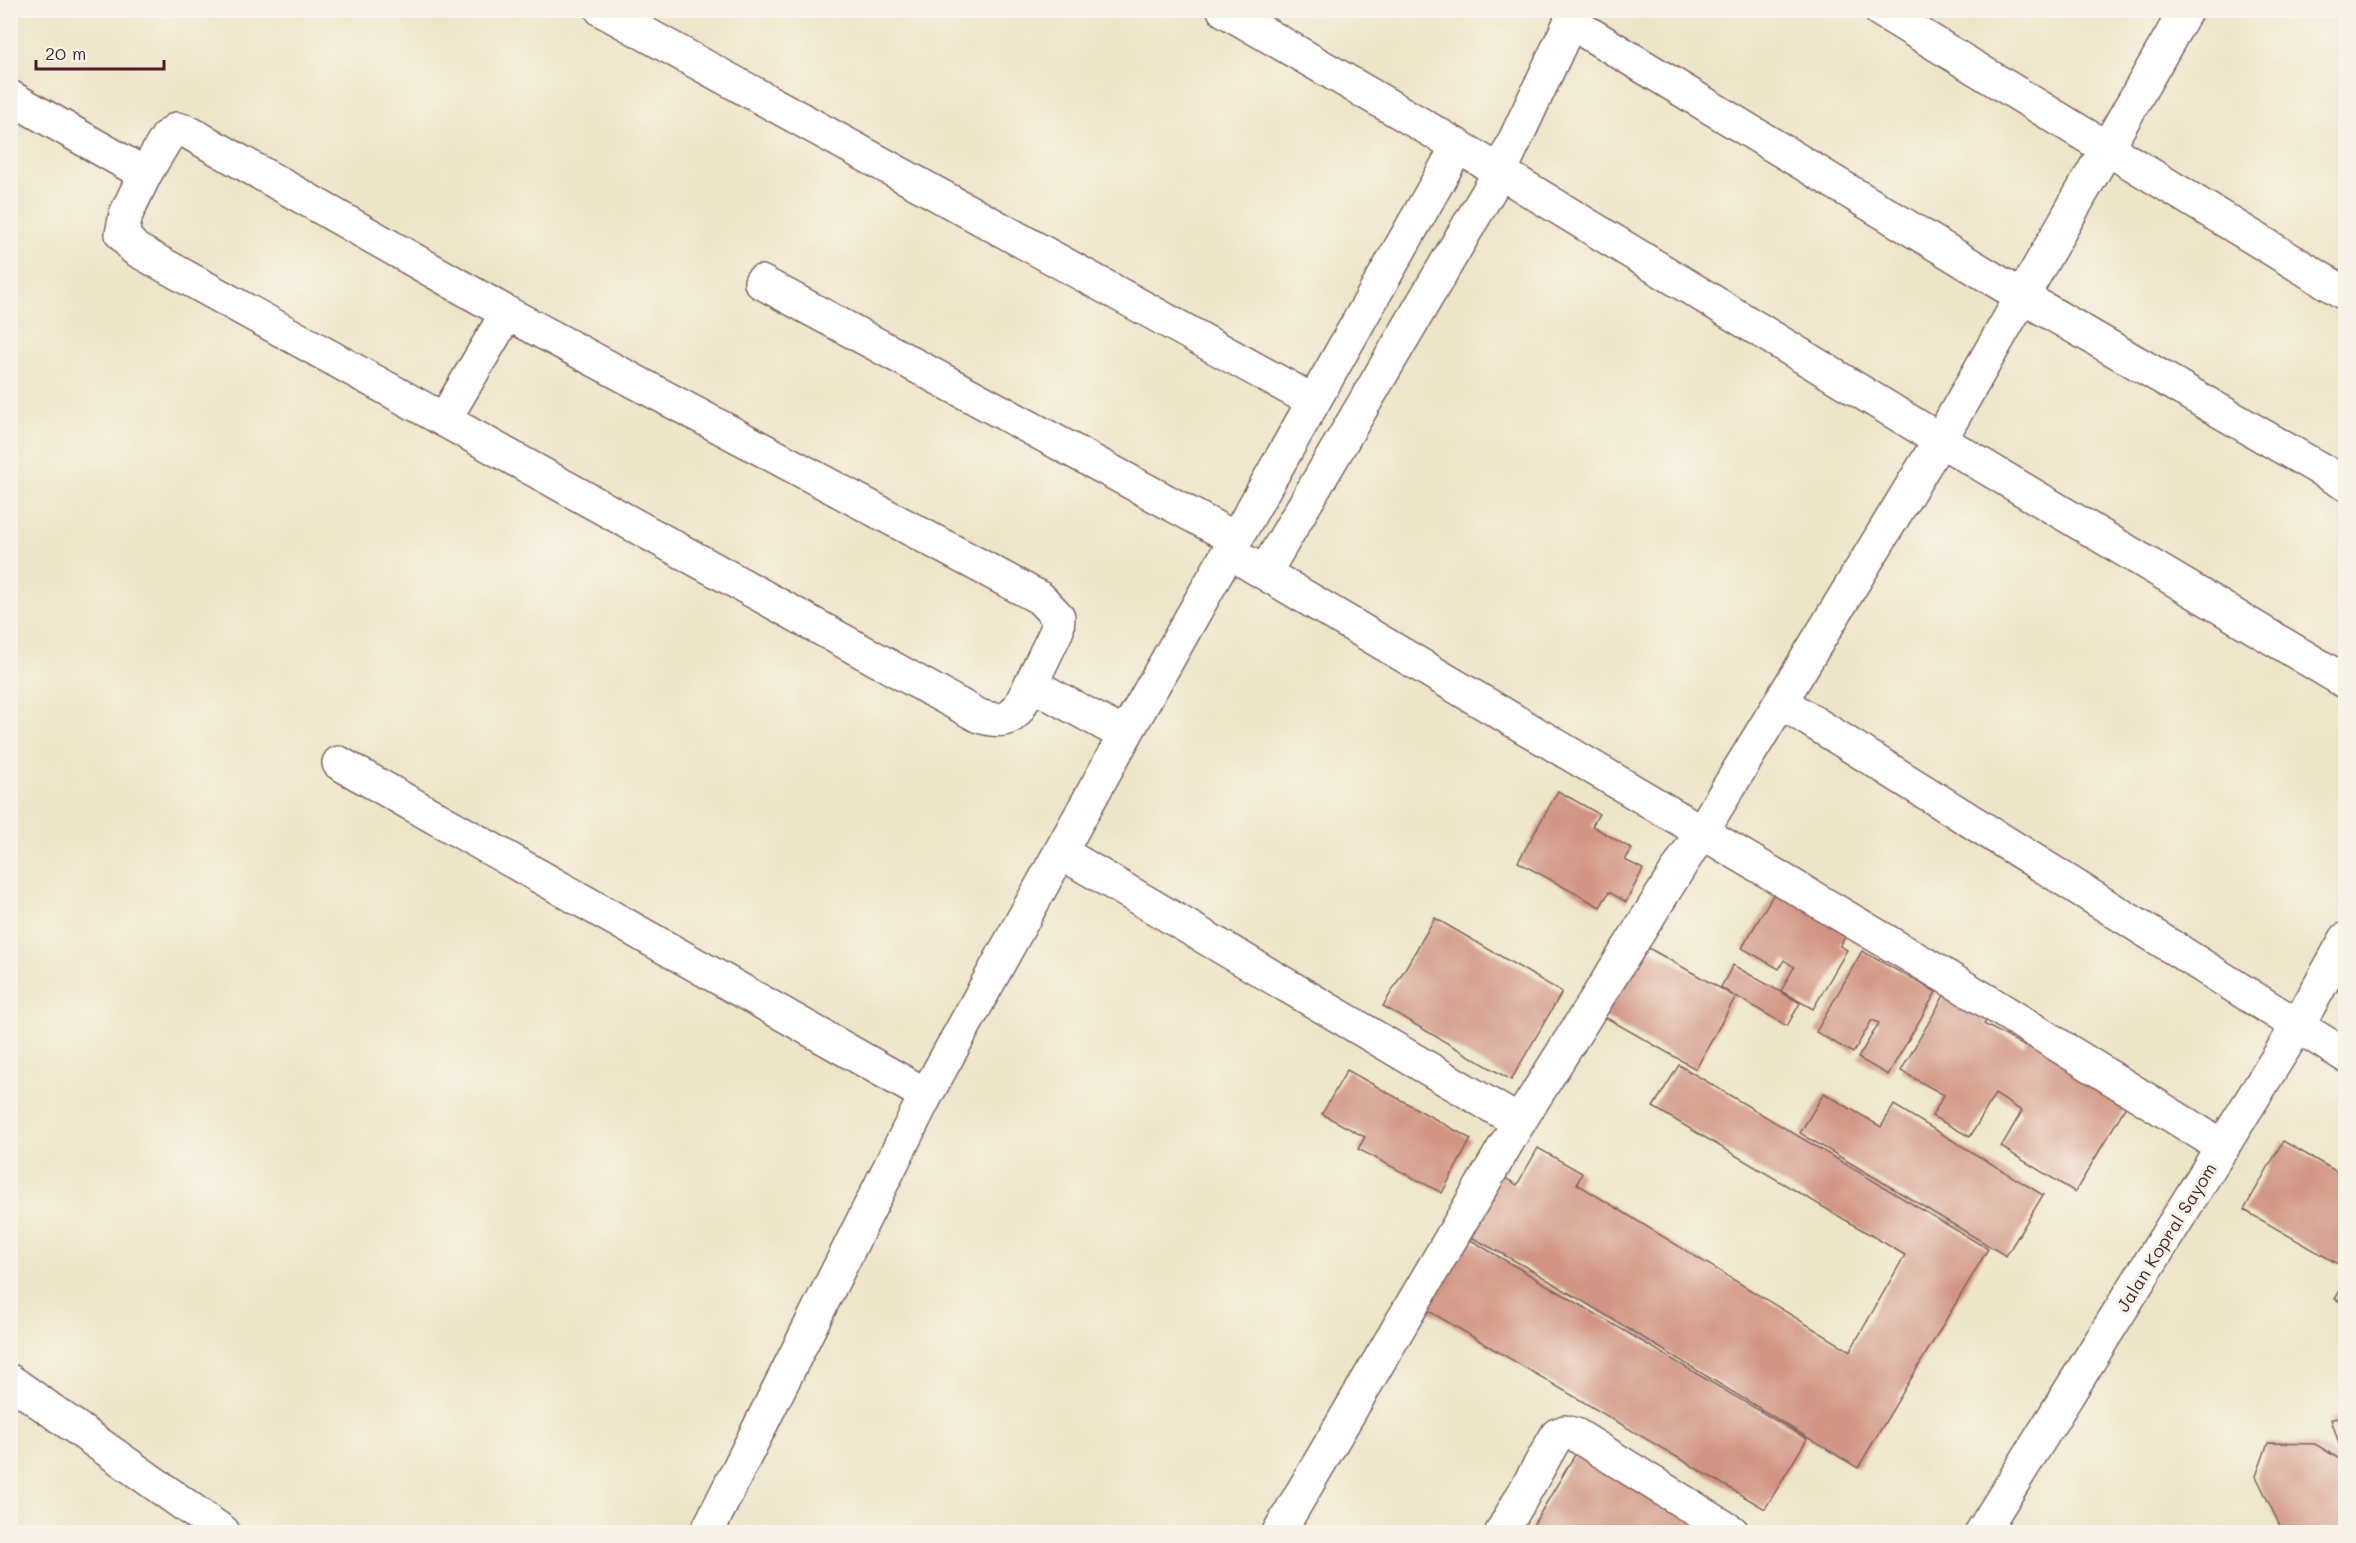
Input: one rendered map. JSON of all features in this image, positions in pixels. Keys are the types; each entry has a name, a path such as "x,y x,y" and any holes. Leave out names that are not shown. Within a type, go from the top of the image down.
{"street":[{"path":"602,10 1313,401"},
{"path":"1224,10 1458,146 1940,440 2346,682"},
{"path":"1880,10 2346,294"},
{"path":"1280,1533 1520,1122 1702,831 1940,440 2186,10"},
{"path":"1265,572 1500,172 1573,16 2023,297 2346,484"},
{"path":"10,97 145,174"},
{"path":"177,129 188,132 507,312 1040,598 1059,617 1057,630 1016,714 1007,720 994,721 979,716 135,249 122,234 126,214 167,136 177,129"},
{"path":"707,1533 926,1095 1062,853 1125,735 1458,146"},
{"path":"761,282 1232,545 1265,572 1987,1001 2223,1147"},
{"path":"444,420 507,312"},
{"path":"1031,684 1125,735"},
{"path":"1781,702 2346,1056"},
{"path":"339,764 926,1095"},
{"path":"1062,853 1520,1122"},
{"name":"Jalan Kopral Sayom","path":"1982,1533 2297,1027 2346,939"},
{"path":"10,1381 223,1533"},
{"path":"1502,1533 1557,1435 1565,1432 1576,1435 1732,1533"}],"building":[{"path":"1558,791 1599,814 1592,826 1632,849 1625,860 1643,869 1626,902 1609,892 1600,907 1518,862"},
{"path":"1780,883 1852,925 1840,946 1847,950 1813,1009 1781,991 1794,967 1784,960 1779,969 1742,948"},
{"path":"1435,918 1562,992 1511,1080 1383,1006"},
{"path":"1636,941 1734,996 1721,987 1733,965 1800,1003 1787,1026 1736,996 1696,1069 1596,1012"},
{"path":"1862,951 1936,992 1888,1075 1858,1058 1879,1023 1872,1020 1853,1053 1816,1032"},
{"path":"1950,985 1993,1009 1984,1024 2024,1046 2031,1035 2132,1096 2075,1192 2001,1147 2022,1111 1995,1094 1970,1137 1932,1116 1944,1095 1901,1071"},
{"path":"1679,1065 1988,1249 1858,1468 1528,1268 1460,1231 1493,1171 1517,1185 1538,1148 1582,1173 1577,1184 1850,1351 1905,1255 1653,1107"},
{"path":"1347,1070 1471,1139 1442,1193 1358,1149 1365,1137 1322,1114"},
{"path":"1824,1093 1881,1127 1894,1105 2043,1195 2006,1256 1800,1133"},
{"path":"2283,1141 2346,1177 2346,1251 2338,1264 2244,1210"},
{"path":"1459,1233 1807,1439 1765,1509 1417,1304"},
{"path":"2346,1281 2346,1305 2335,1299"},
{"path":"2346,1417 2346,1461 2345,1462 2331,1419"},
{"path":"2268,1443 2315,1444 2346,1463 2346,1532 2277,1532 2280,1526 2256,1476"},
{"path":"1576,1453 1714,1532 1529,1532"}]}
